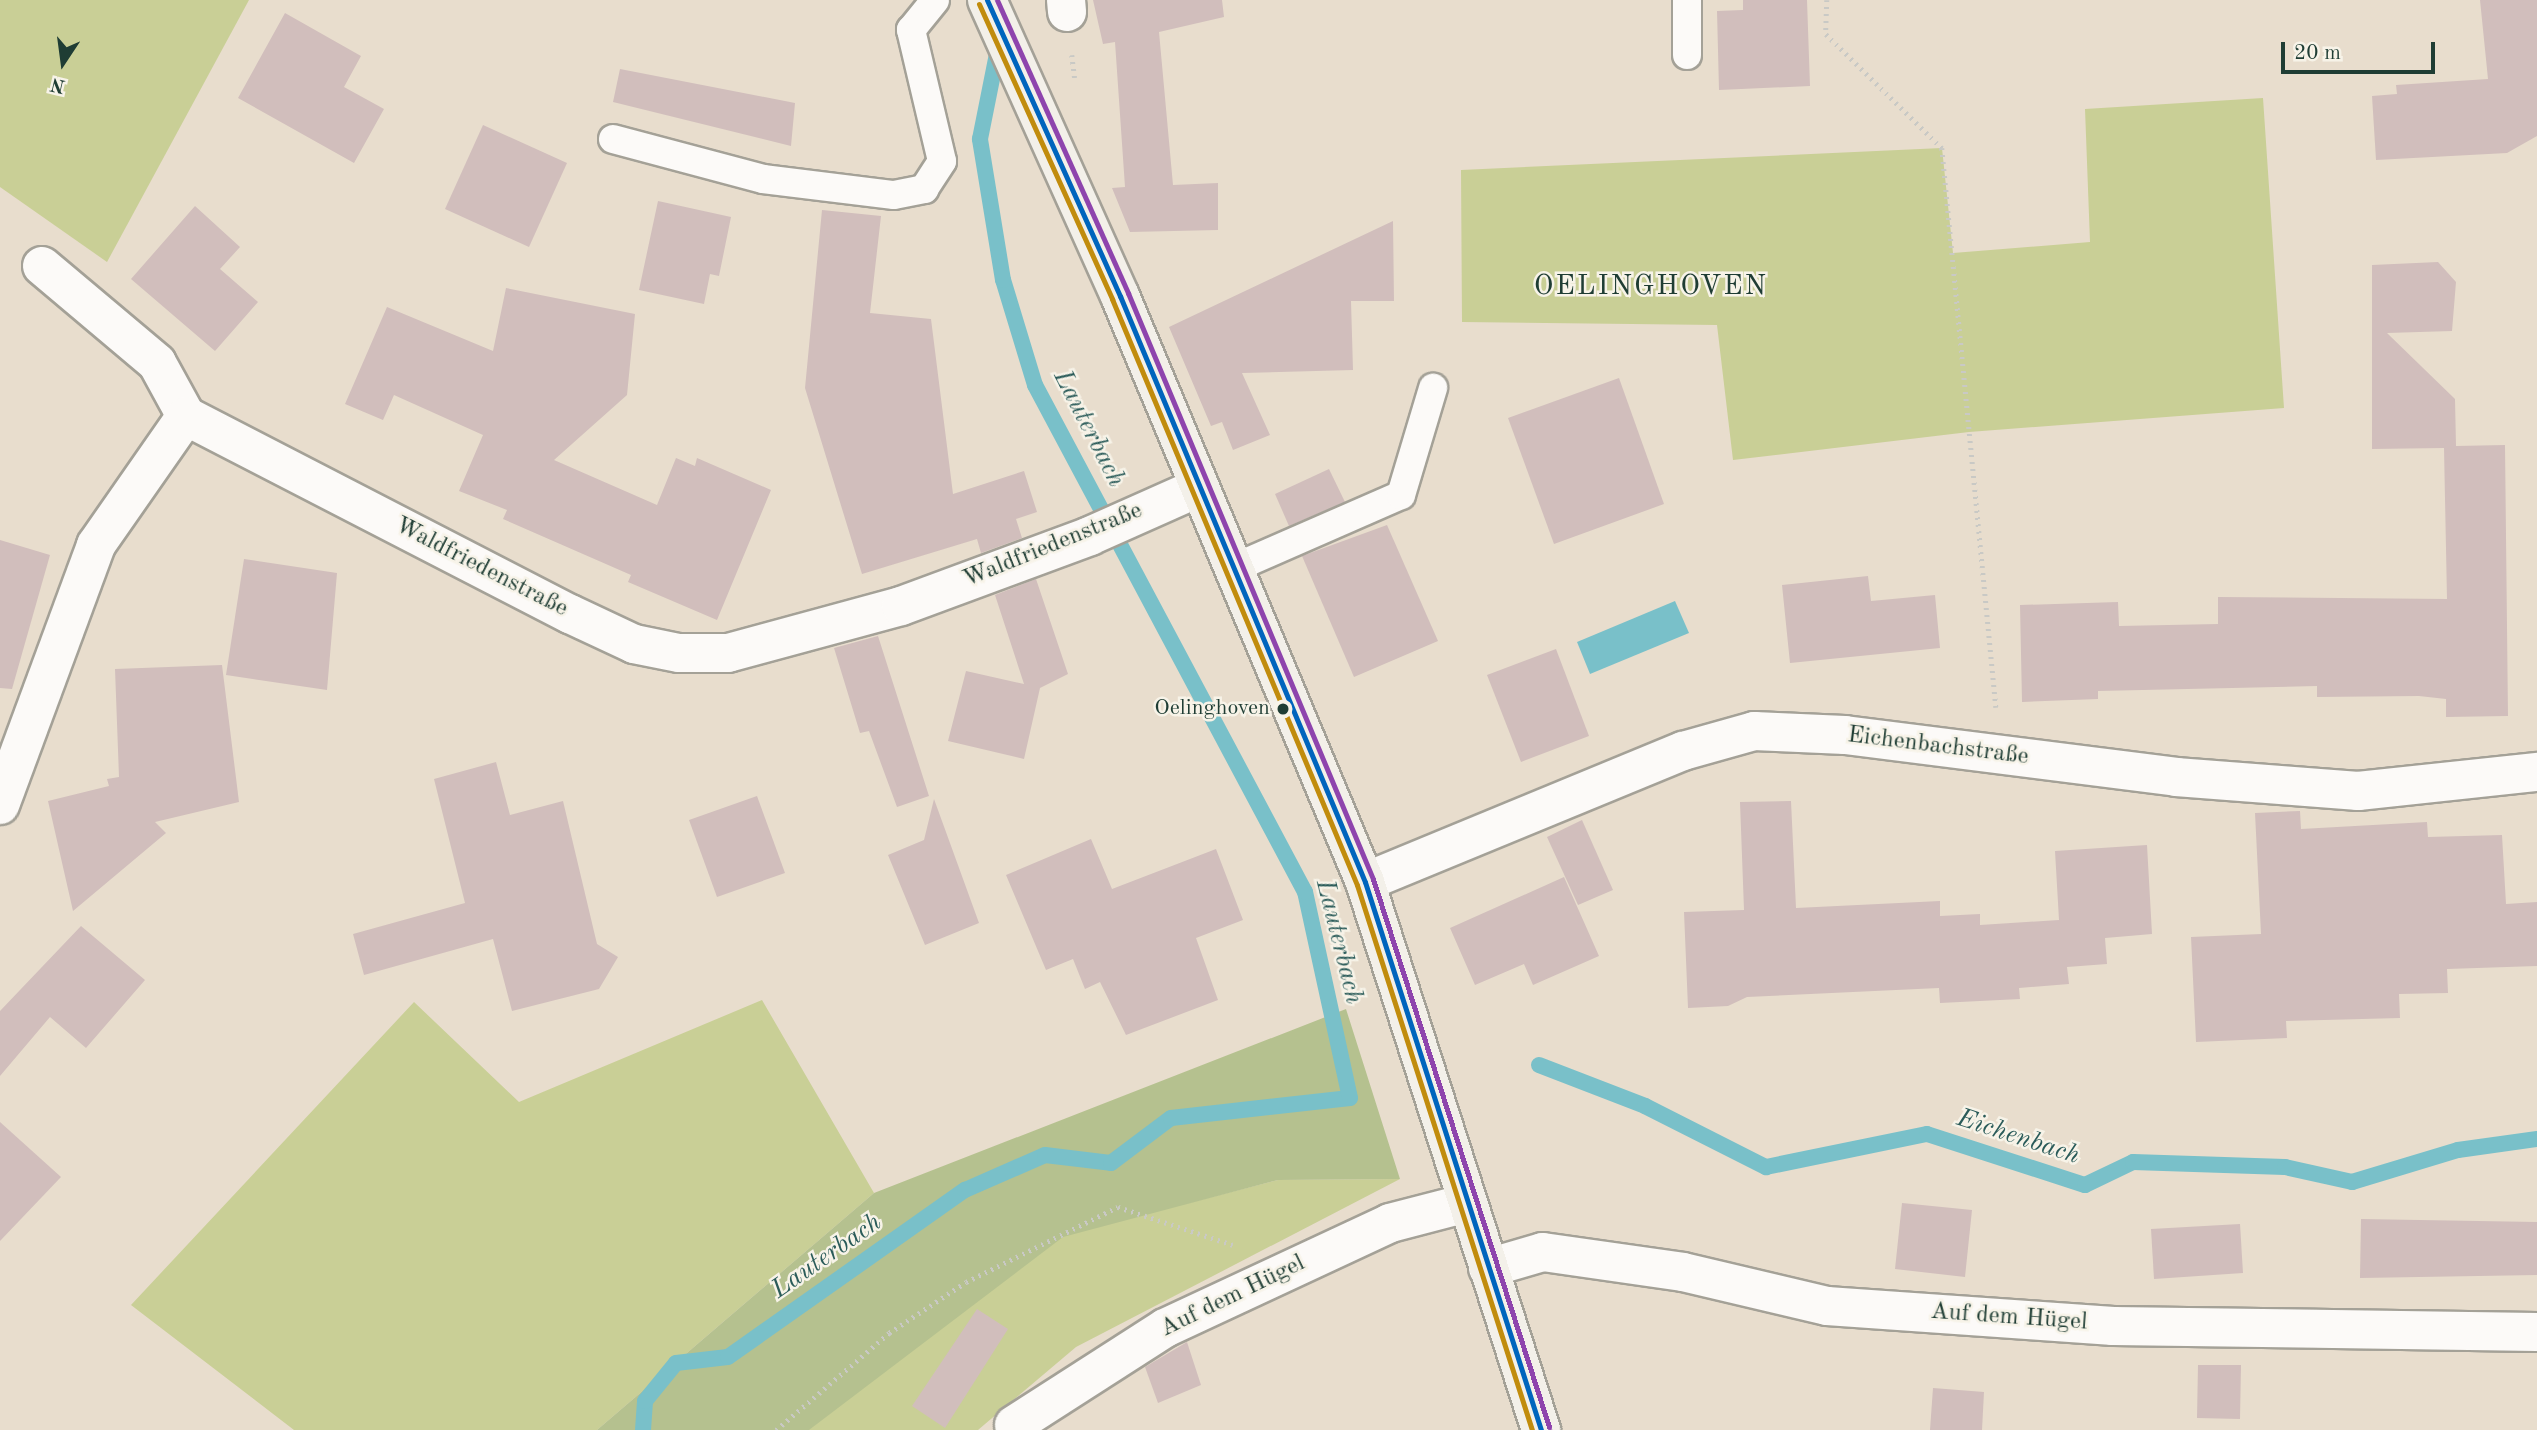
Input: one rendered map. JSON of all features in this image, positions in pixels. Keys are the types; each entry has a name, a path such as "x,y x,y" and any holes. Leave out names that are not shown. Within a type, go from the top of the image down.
{"main road":[{"path":"987,0 1030,88 1365,882 1541,1430"}],"street":[{"path":"0,806 96,545 186,416 157,363 43,266"},
{"name":"Waldfriedenstraße","path":"186,416 570,614 634,644 679,653 728,653 901,606 1090,536 1147,507 1200,487"},
{"name":"Eichenbachstraße","path":"1365,882 1683,751 1754,731 1845,735 2001,755 2358,791 2537,772"},
{"name":"Auf dem Hügel","path":"1014,1425 1165,1328 1390,1223 1467,1203"},
{"name":"Auf dem Hügel","path":"1488,1268 1543,1252 1683,1272 1827,1306 2113,1326 2537,1332"}],"lane":[{"path":"613,139 763,179 894,195 924,189 942,161 911,30 935,0"},
{"path":"1687,0 1687,55"},
{"path":"1234,568 1401,495 1433,388"}],"path":[{"path":"1827,0 1826,34 1942,148 2001,755"},
{"path":"776,1430 889,1333 966,1282 1118,1207 1298,1266"}],"green space":[{"path":"0,0 249,0 107,262 0,187"},
{"path":"2263,98 2284,408 1969,432 1733,460 1717,325 1462,322 1461,170 1942,148 1953,253 2090,242 2085,109"},
{"path":"762,1000 874,1193 597,1430 294,1430 131,1305 414,1002 519,1102"},
{"path":"1346,1009 1400,1179 1278,1180 1063,1237 809,1430 597,1430 874,1193"},
{"path":"1400,1179 1076,1347 978,1430 808,1430 1060,1236 1278,1180"}],"water":[{"path":"1675,601 1689,633 1590,674 1577,642"}],"building":[{"path":"1093,0 1222,0 1224,17 1159,32 1173,185 1218,183 1218,230 1130,232 1112,188 1125,187 1115,42 1103,44"},
{"path":"1743,0 1807,0 1810,86 1719,90 1717,11 1743,10"},
{"path":"2480,0 2537,0 2537,136 2507,153 2376,160 2372,96 2397,94 2396,85 2488,79"},
{"path":"285,13 361,56 344,87 384,109 354,163 238,98"},
{"path":"620,69 795,103 791,146 613,102"},
{"path":"483,125 567,163 529,247 445,209"},
{"path":"658,201 731,217 719,276 710,274 704,304 639,290"},
{"path":"195,206 240,247 220,269 258,302 215,351 131,279"},
{"path":"822,210 881,216 870,313 931,319 953,494 1024,471 1037,512 1016,519 1022,538 981,553 977,539 862,574 805,388"},
{"path":"1393,221 1394,301 1351,301 1353,370 1242,373 1270,435 1233,450 1222,422 1211,426 1169,327"},
{"path":"2438,262 2456,282 2452,331 2387,333 2455,399 2456,446 2505,445 2508,716 2446,717 2446,699 2419,696 2317,697 2317,686 2098,691 2098,699 2022,702 2020,605 2118,602 2119,626 2218,624 2218,597 2447,599 2444,448 2372,449 2372,265"},
{"path":"506,288 635,314 627,395 554,460 657,505 676,458 695,466 697,458 771,490 717,620 628,582 631,575 503,519 507,510 459,491 483,435 394,395 383,420 345,404 387,307 493,351"},
{"path":"1619,378 1664,504 1554,544 1508,418"},
{"path":"1329,469 1345,502 1289,526 1275,494"},
{"path":"1387,525 1438,641 1354,677 1302,556"},
{"path":"0,540 50,555 12,689 0,688"},
{"path":"244,559 337,573 327,690 226,675"},
{"path":"1868,576 1871,601 1935,595 1940,648 1790,663 1782,585"},
{"path":"1036,579 1068,674 1040,688 1024,759 948,741 966,671 1024,684 995,595"},
{"path":"878,636 929,796 897,807 869,731 860,733 834,648"},
{"path":"1556,649 1589,736 1521,762 1487,675"},
{"path":"222,665 239,802 155,822 166,833 73,911 48,801 109,786 107,779 119,777 115,669"},
{"path":"496,762 510,815 563,801 597,944 618,957 599,989 512,1011 493,939 364,975 353,934 465,903 434,779"},
{"path":"757,796 785,873 717,897 689,820"},
{"path":"934,799 979,923 925,945 888,855 924,840"},
{"path":"1791,801 1796,908 1940,901 1940,916 1980,914 1980,925 2059,920 2055,851 2147,845 2152,934 2105,938 2107,964 2067,967 2069,984 2019,988 2020,999 1940,1003 1939,988 1747,997 1728,1006 1688,1008 1684,912 1744,910 1740,802"},
{"path":"2300,811 2301,829 2427,822 2428,837 2502,835 2506,904 2537,902 2537,966 2447,969 2448,993 2399,994 2400,1018 2286,1021 2287,1038 2196,1042 2191,937 2261,934 2255,813"},
{"path":"1582,820 1613,890 1578,905 1547,837"},
{"path":"1091,839 1112,889 1216,849 1243,920 1196,938 1218,1000 1126,1035 1100,982 1085,989 1073,959 1046,970 1006,875"},
{"path":"1564,877 1599,956 1533,985 1524,964 1475,985 1450,928"},
{"path":"81,926 145,980 86,1048 50,1017 0,1076 0,1011"},
{"path":"0,1122 61,1177 0,1241"},
{"path":"1902,1203 1972,1210 1965,1277 1895,1269"},
{"path":"2361,1219 2537,1222 2537,1275 2360,1278"},
{"path":"2240,1224 2243,1273 2154,1279 2151,1229"},
{"path":"977,1309 1008,1329 945,1428 912,1406"},
{"path":"1187,1342 1201,1385 1158,1403 1145,1367"},
{"path":"2198,1365 2241,1365 2240,1419 2197,1418"},
{"path":"1933,1388 1984,1392 1982,1430 1930,1430"}],"waterway":[{"name":"Lauterbach","path":"643,1430 645,1401 676,1363 728,1357 965,1190 1045,1155 1111,1163 1171,1118 1350,1098 1305,892 1035,385 1003,280 980,139 999,44"},
{"name":"Eichenbach","path":"1539,1065 1645,1106 1766,1167 1927,1134 2085,1185 2133,1162 2285,1167 2352,1182 2458,1150 2537,1139"}],"transit line":[{"path":"987,0 1120,296 1365,882 1541,1430"},
{"path":"997,0 1128,293 1373,879 1549,1427"},
{"path":"979,4 1112,299 1357,885 1532,1430"}],"place":[{"name":"Oelinghoven","path":"1283,709"}],"district":[{"name":"OELINGHOVEN","path":"1651,287"}]}
